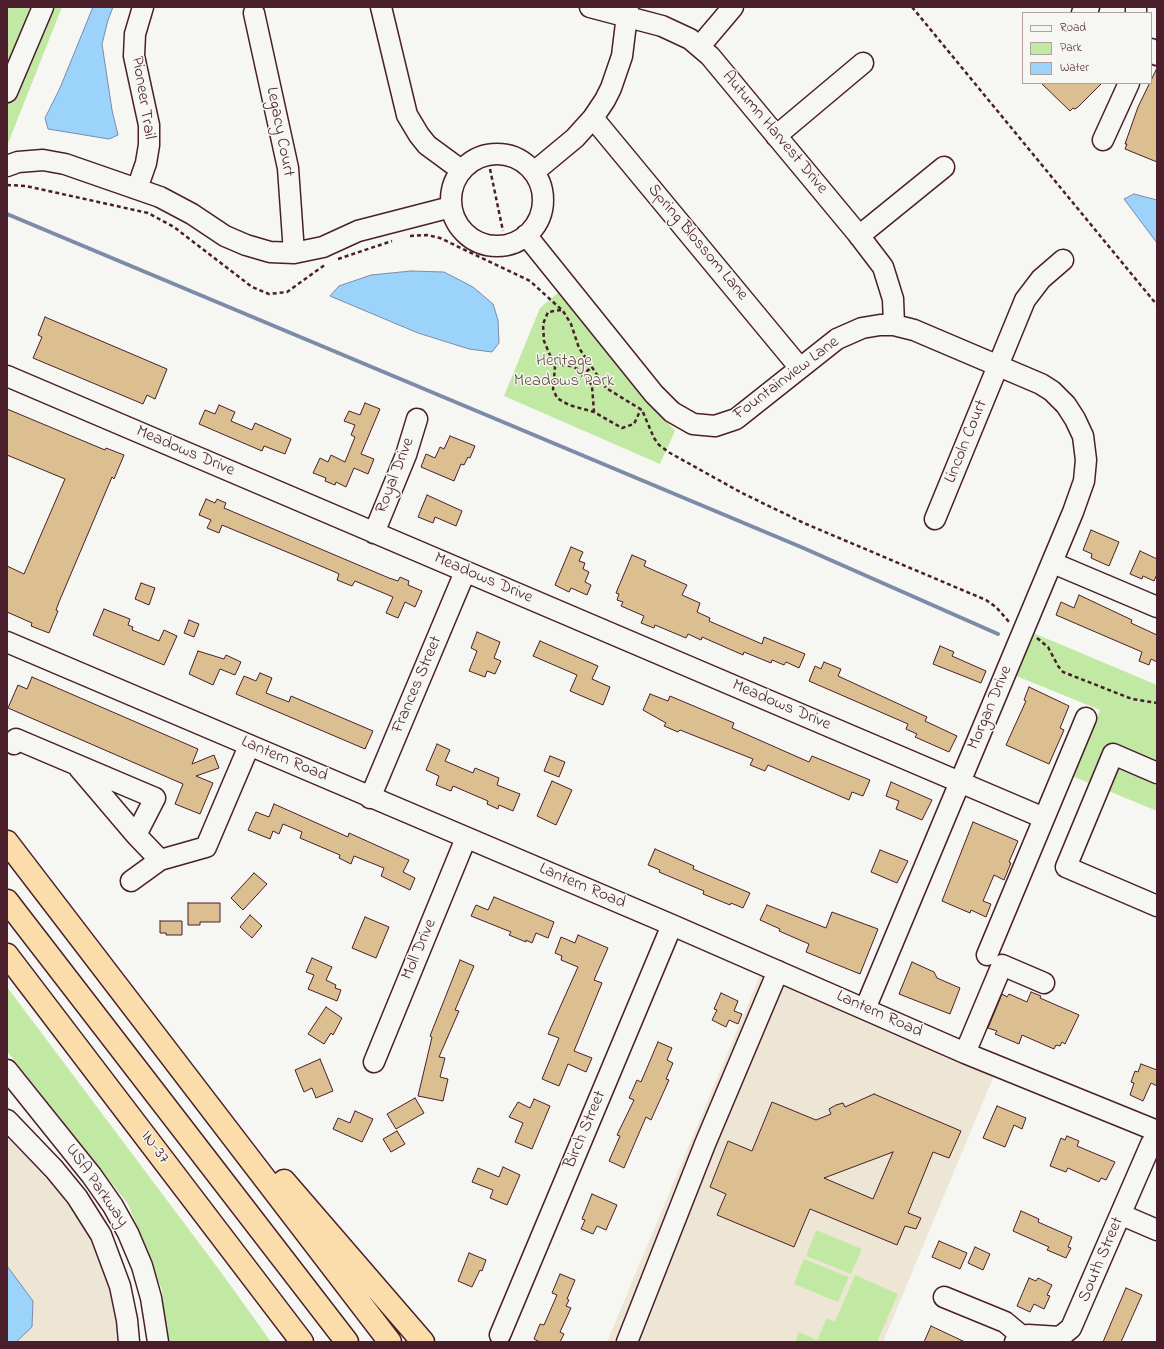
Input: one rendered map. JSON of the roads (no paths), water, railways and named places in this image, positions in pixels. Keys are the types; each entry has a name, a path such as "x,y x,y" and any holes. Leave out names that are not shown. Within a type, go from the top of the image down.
{"highway":[{"path":"7,842 390,1342"},
{"path":"7,901 348,1342"},
{"name":"IN-37","path":"7,955 302,1342"},
{"path":"137,1012 423,1342"}],"street":[{"path":"7,92 43,7"},
{"name":"Pioneer Trail","path":"137,189 144,169 149,145 149,125 134,56 136,30 144,7"},
{"path":"381,7 404,105 410,121 419,135 435,152 462,170"},
{"name":"Autumn Harvest Drive","path":"590,7 627,12 679,33 700,46 723,71 883,267 893,299 894,325"},
{"path":"700,46 733,7"},
{"path":"534,172 575,138 593,118 611,88 618,70 624,45 627,12"},
{"name":"Legacy Court","path":"254,13 288,168 294,253"},
{"path":"776,136 863,63"},
{"path":"1103,140 1128,84"},
{"name":"Spring Blossom Lane","path":"593,118 800,368"},
{"path":"498,153 518,159 534,172 542,187 543,204 537,221 526,235 510,244 494,246 469,237 462,231 453,216 450,199 453,183 462,170 471,161 482,156 498,153"},
{"path":"7,166 26,161 52,161 65,164 170,201 225,236 241,243 270,252 294,253 323,247 358,231 451,207"},
{"path":"859,236 944,167"},
{"name":"Fountainview Lane","path":"526,235 654,394 672,412 686,421 702,425 715,426 736,419 827,345 853,331 880,325 894,325 914,330 999,365 1041,384 1052,391 1066,405"},
{"name":"Lincoln Court","path":"935,519 1028,296 1041,279 1063,260"},
{"name":"Meadows Drive","path":"7,376 1044,818"},
{"name":"Morgan Drive","path":"865,1009 1053,563 1084,481 1086,460 1083,436 1066,405"},
{"name":"Royal Drive","path":"374,533 406,455 417,419"},
{"path":"1053,563 1157,607"},
{"name":"Frances Street","path":"370,798 465,572"},
{"name":"Lantern Road","path":"7,642 370,798 672,925 965,1052 1157,1131"},
{"path":"987,954 1086,718"},
{"path":"14,744 16,739 155,798 136,835"},
{"path":"131,881 160,860 206,847 249,746"},
{"path":"1157,773 1113,754 1066,867 1157,906"},
{"path":"76,764 136,835 160,860"},
{"name":"Moll Drive","path":"374,1062 466,838"},
{"name":"Birch Street","path":"500,1335 672,925"},
{"path":"965,1052 1002,965 1044,983"},
{"path":"627,1342 705,1144 778,971"},
{"name":"USA Parkway","path":"7,1070 92,1176 113,1206 128,1233 142,1266 151,1298 158,1342"},
{"name":"USA Parkway","path":"7,1120 54,1169 77,1196 101,1235 120,1286 127,1320 129,1342"},
{"name":"South Street","path":"1019,1339 1034,1335 1060,1337 1071,1328 1122,1215 1151,1144 1157,1136"},
{"path":"1122,1215 1157,1230"},
{"path":"944,1297 1005,1322 1019,1339"}],"water":[{"path":"93,7 113,7 102,44 112,110 118,135 109,139 48,129 45,118 60,88"},
{"path":"1134,194 1157,200 1157,243 1124,199"},
{"path":"411,271 444,272 473,287 493,304 498,320 499,343 492,352 469,349 418,333 330,296 339,286 371,275"},
{"path":"7,1266 33,1301 32,1327 16,1342 7,1342"}],"waterway":[{"path":"7,214 801,547 998,634"}],"park label":[{"name":"Heritage Meadows Park","path":"564,372"}]}
